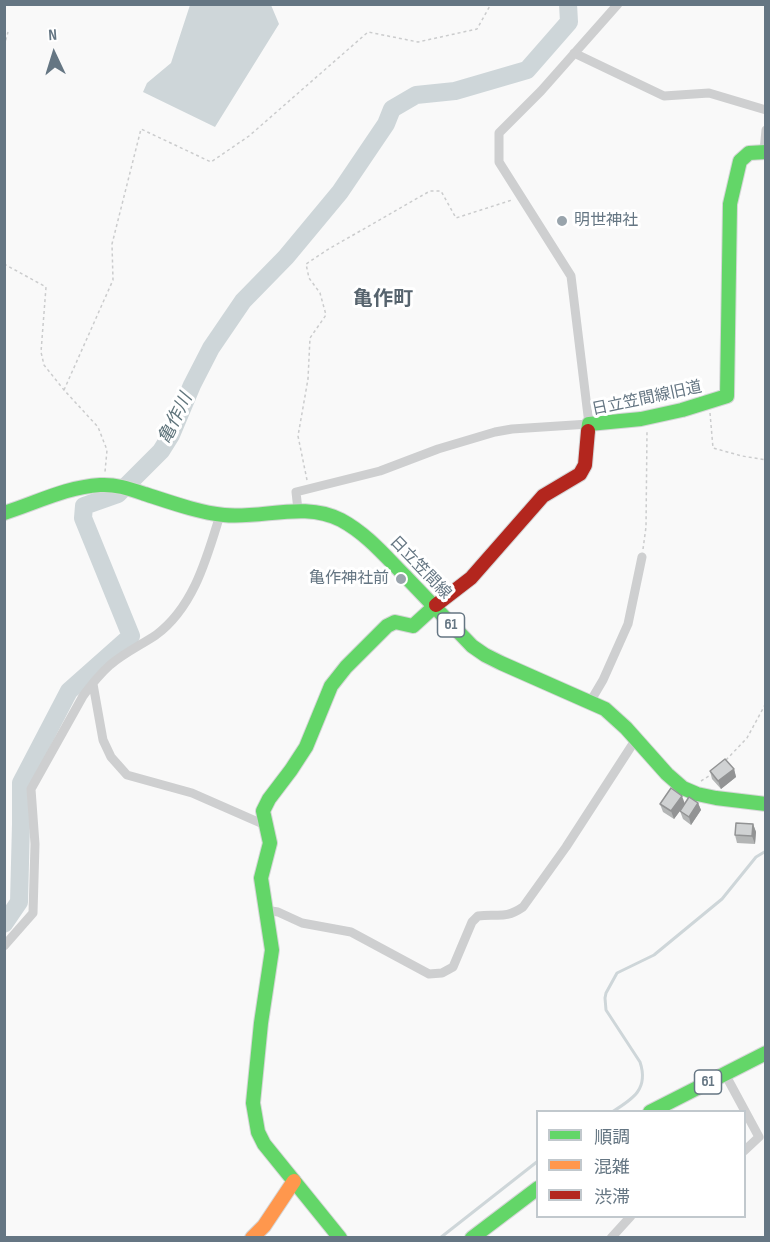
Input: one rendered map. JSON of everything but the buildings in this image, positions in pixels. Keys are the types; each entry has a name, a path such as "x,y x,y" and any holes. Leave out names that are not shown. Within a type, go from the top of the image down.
{"street":[{"path":"298,510 296,492 380,471 438,449 495,432 589,424 571,276 499,162 499,133 541,91 618,4"},
{"path":"574,53 664,96 709,93 765,110"},
{"path":"765,130 765,152"},
{"name":"日立笠間線旧道","path":"339,1238 264,1143 255,1119 253,1103 261,1023 272,950 261,878 270,843 263,810 306,747 331,686 346,666 387,626 395,622 413,626 471,578 543,496 580,474 585,465 589,424 647,418 709,403 727,396 730,204 740,161 749,153 765,152"},
{"name":"日立笠間線","path":"4,513 77,488 117,486 220,515 257,515 298,510 329,515 370,540 472,646 485,655 605,709 619,719 668,776 680,786 712,798 765,804"},
{"path":"4,946 33,913 35,844 32,789 83,696 93,684 110,665 158,634 182,610 206,560 220,515"},
{"path":"590,702 603,680 628,624 642,557"},
{"path":"93,684 103,740 111,757 127,775 192,793 265,825"},
{"path":"265,910 278,912 302,923 351,932 429,974 442,973 453,967 472,922 478,916 505,916 523,907 566,847 636,739"},
{"name":"61","path":"654,1110 765,1053"},
{"path":"725,1074 744,1110"},
{"path":"746,1113 759,1137 746,1149"},
{"path":"252,1238 264,1226 294,1181"},
{"path":"472,1238 536,1189"},
{"path":"611,1238 629,1218"}],"path":[{"path":"64,390 113,280 112,244 141,129 211,162 249,136 368,32 418,42 477,29 491,4"},
{"path":"4,46 8,32"},
{"path":"308,489 298,436 308,379 310,338 326,315 320,293 309,278 306,264 430,191 441,191 456,218 521,197"},
{"path":"4,264 46,287 41,352 44,365 98,427 117,486"},
{"path":"709,403 713,448 765,460"},
{"path":"642,557 646,527 647,418"},
{"path":"722,764 747,738 765,703"},
{"path":"680,786 702,780 714,772"}],"shaded area":[{"path":"190,5 271,5 279,24 215,127 143,92 147,83 171,63"}],"waterway":[{"name":"亀作川","path":"4,924 19,902 21,783 69,691 131,636 83,518 84,506 118,494 161,451 171,435 192,385 211,348 243,301 286,257 340,192 386,124 392,109 416,95 455,91 527,70 569,22 568,4"},
{"path":"615,1110 632,1098 641,1086 642,1079 640,1062 606,1010 606,993 617,973 654,955 722,899 756,857 766,851"},
{"path":"440,1238 536,1163"}],"traffic: fast":[{"path":"588,431 589,424 641,419 682,410 727,396 730,204 740,161 749,153 766,152"},
{"path":"4,513 63,492 87,486 106,485 123,487 214,514 239,516 298,511 327,514 341,520 367,539 472,646 501,663 605,709 683,788 716,798 766,804"},
{"path":"340,1238 264,1144 258,1132 253,1103 261,1023 272,950 261,878 270,843 263,811 306,747 331,686 346,667 387,626 395,622 413,626 436,605"},
{"path":"654,1110 766,1053"},
{"path":"472,1238 536,1190"}],"traffic: slow":[{"path":"252,1238 264,1226 294,1181"}],"traffic: jam":[{"path":"436,605 471,578 543,496 580,474 585,465 588,431"}],"place":[{"name":"明世神社","path":"562,221"},
{"name":"亀作神社前","path":"401,579"}],"district":[{"name":"亀作町","path":"383,300"}]}
